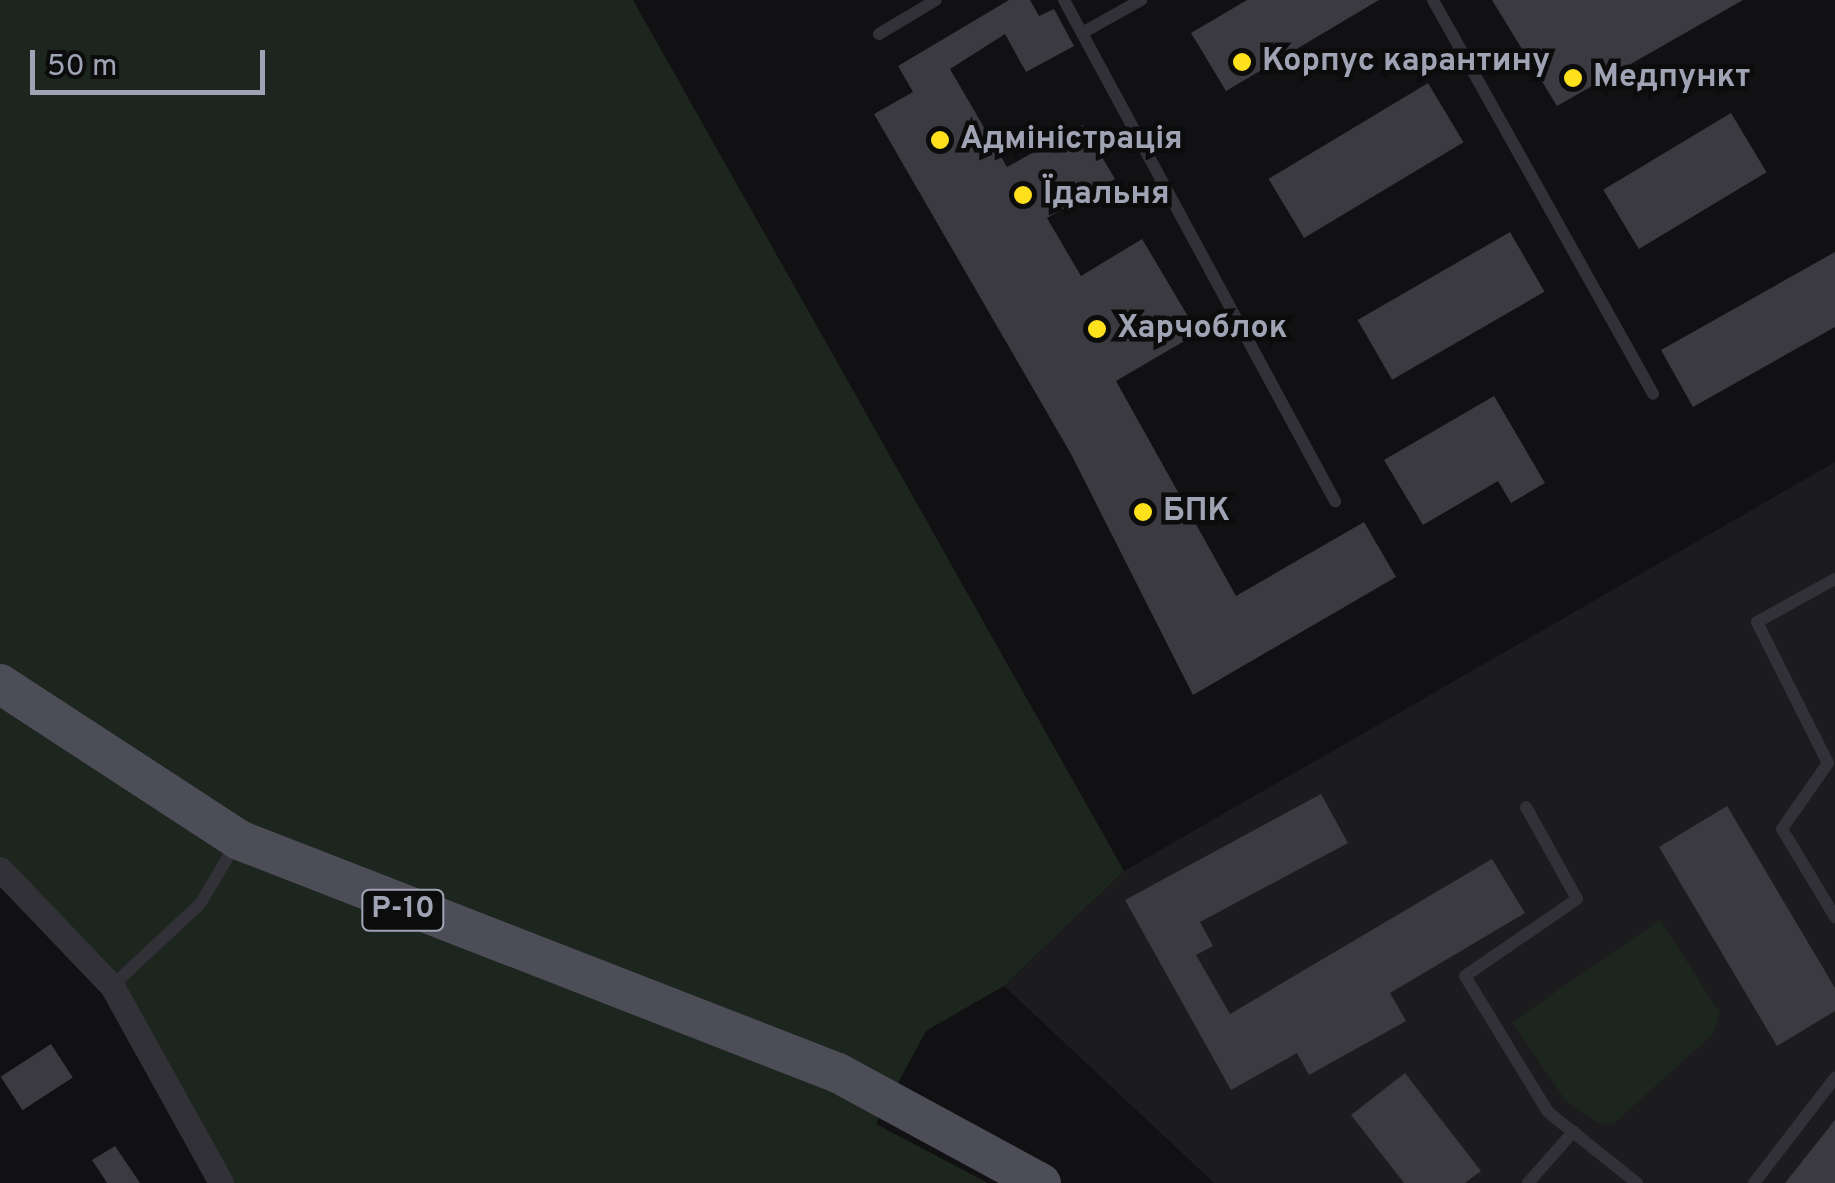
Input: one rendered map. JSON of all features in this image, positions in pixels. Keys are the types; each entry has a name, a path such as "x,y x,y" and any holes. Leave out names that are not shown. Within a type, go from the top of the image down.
{"main road":[{"name":"Р-10","path":"0,684 239,840 838,1073 1040,1183"}],"street":[{"path":"0,868 112,986 221,1183"}],"lane":[{"path":"879,34 936,0"},
{"path":"1064,0 1335,502"},
{"path":"1082,34 1142,0"},
{"path":"1433,0 1653,394"},
{"path":"1835,579 1756,622 1828,763 1782,829 1835,918"},
{"path":"1526,807 1577,899 1465,976 1548,1112 1637,1183"},
{"path":"112,986 200,904 239,840"},
{"path":"1754,1183 1835,1078"},
{"path":"1528,1183 1574,1131"}],"shaded area":[{"path":"0,0 633,0 1124,871 1004,986 926,1031 876,1124 988,1183 221,1183 112,986 0,869"},
{"path":"1835,462 1835,1183 1214,1183 1004,986 1124,871"},
{"path":"1660,920 1720,1013 1712,1035 1613,1124 1598,1123 1566,1101 1512,1022"}],"building":[{"path":"1009,0 1030,0 1039,16 1054,9 1074,46 1026,72 1005,34 950,69 1007,167 1083,125 1115,179 1047,218 1081,276 1142,239 1198,333 1116,381 1236,596 1364,522 1396,577 1193,695 1071,454 874,114 913,92 898,66"},
{"name":"Корпус карантину","path":"1247,0 1379,0 1226,91 1191,33"},
{"name":"Медпункт","path":"1492,0 1743,0 1557,106"},
{"path":"1428,83 1464,142 1304,238 1269,179"},
{"path":"1731,113 1767,172 1639,249 1603,190"},
{"path":"1510,232 1545,292 1392,380 1358,320"},
{"path":"1835,252 1835,327 1693,407 1661,350"},
{"path":"1494,396 1545,483 1511,503 1498,481 1423,525 1384,460"},
{"path":"1321,794 1348,843 1200,922 1213,946 1196,955 1230,1014 1492,859 1525,913 1390,993 1406,1021 1309,1075 1297,1053 1231,1090 1125,900"},
{"path":"1727,806 1835,988 1835,1011 1777,1046 1659,847"},
{"path":"51,1044 73,1078 22,1110 1,1077"},
{"path":"1405,1073 1481,1171 1465,1183 1404,1183 1351,1115"},
{"path":"1835,1120 1835,1183 1785,1183"},
{"path":"115,1146 140,1183 107,1183 92,1160"}],"place":[{"name":"Корпус карантину","path":"1242,62"},
{"name":"Медпункт","path":"1573,78"},
{"name":"Адміністрація","path":"940,140"},
{"name":"Їдальня","path":"1023,195"},
{"name":"Харчоблок","path":"1097,329"},
{"name":"БПК","path":"1143,512"}]}
